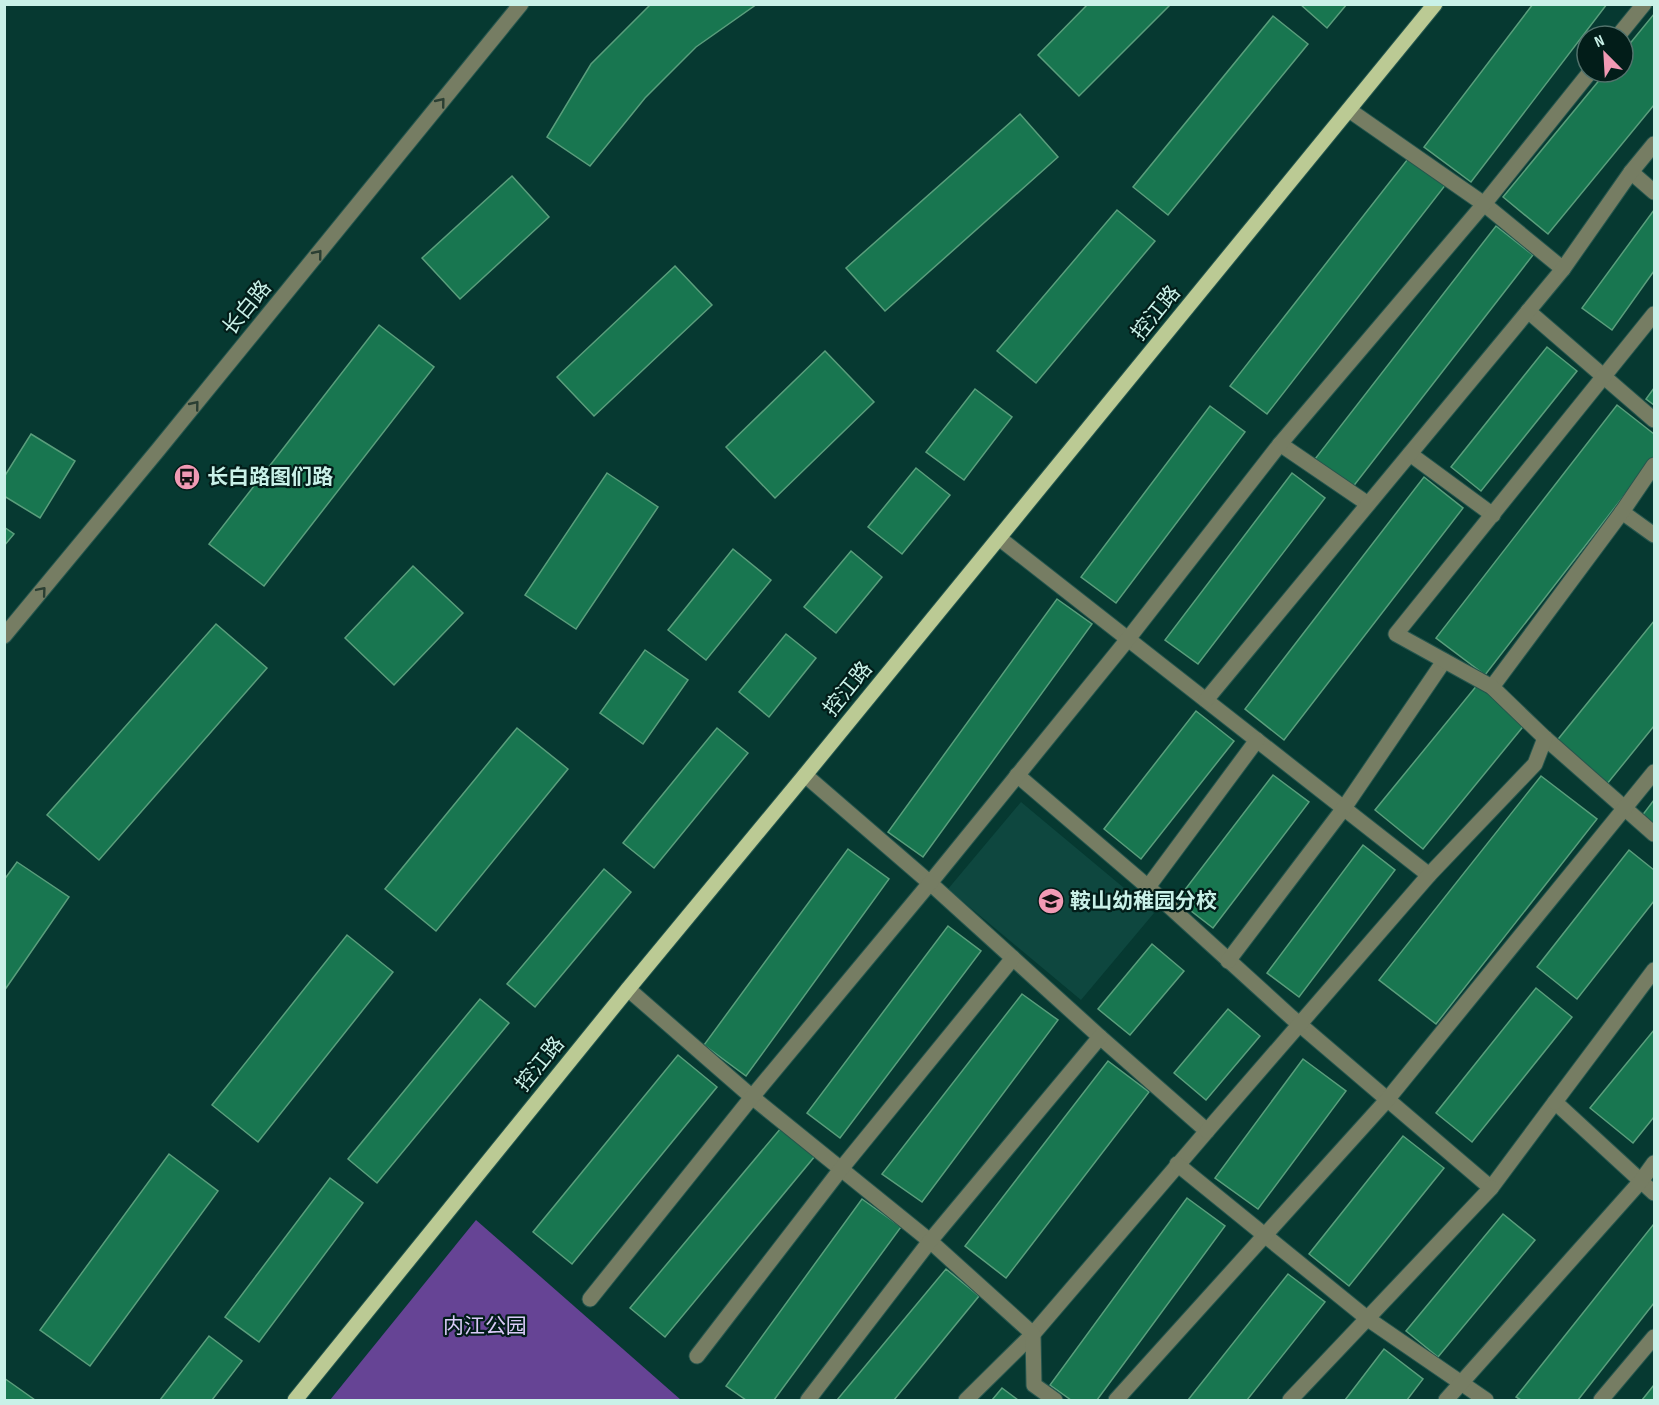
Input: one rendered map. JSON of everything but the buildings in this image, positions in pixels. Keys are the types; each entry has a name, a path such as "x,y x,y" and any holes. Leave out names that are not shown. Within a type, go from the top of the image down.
{"main road":[{"name":"控江路","path":"295,1401 628,989 805,776 1435,4"}],"street":[{"name":"长白路","path":"4,636 166,441 521,4"},
{"path":"1628,24 1644,4"},
{"path":"590,1299 752,1097 1128,639 1280,444 1484,204 1580,84"},
{"path":"1349,110 1484,204 1563,270"},
{"path":"1206,700 1563,270 1631,172 1654,144"},
{"path":"1631,172 1654,192"},
{"path":"1528,311 1654,420"},
{"path":"1654,314 1396,634 1492,687 1545,738 1654,834"},
{"path":"1280,444 1368,504"},
{"path":"1410,454 1493,515"},
{"path":"1492,687 1622,512 1654,465"},
{"path":"1622,512 1654,535"},
{"path":"999,538 1429,875"},
{"path":"1228,960 1344,808 1444,661"},
{"path":"966,1401 1034,1334 1177,1164 1429,875 1535,764 1545,738"},
{"path":"1148,887 1257,740"},
{"path":"1116,1401 1387,1101 1654,772"},
{"path":"1017,775 1148,887 1387,1101 1491,1188"},
{"path":"805,776 930,883 1207,1131"},
{"path":"697,1356 842,1169 1012,958"},
{"path":"1290,1401 1491,1188 1654,970"},
{"path":"628,989 752,1097 930,1241 1034,1334 1034,1385 1054,1401"},
{"path":"808,1401 930,1241 1100,1037"},
{"path":"1555,1102 1654,1193"},
{"path":"1446,1401 1641,1181 1654,1163"},
{"path":"1177,1164 1368,1319 1486,1401"},
{"path":"1601,1401 1654,1337"}],"shaded area":[{"name":"鞍山幼稚园分校","path":"1021,802 1154,913 1081,1000 948,889"}],"green space":[{"name":"内江公园","path":"476,1220 681,1400 330,1400"}],"place":[{"name":"长白路图们路","path":"187,477"},
{"name":"鞍山幼稚园分校","path":"1051,901"}]}
